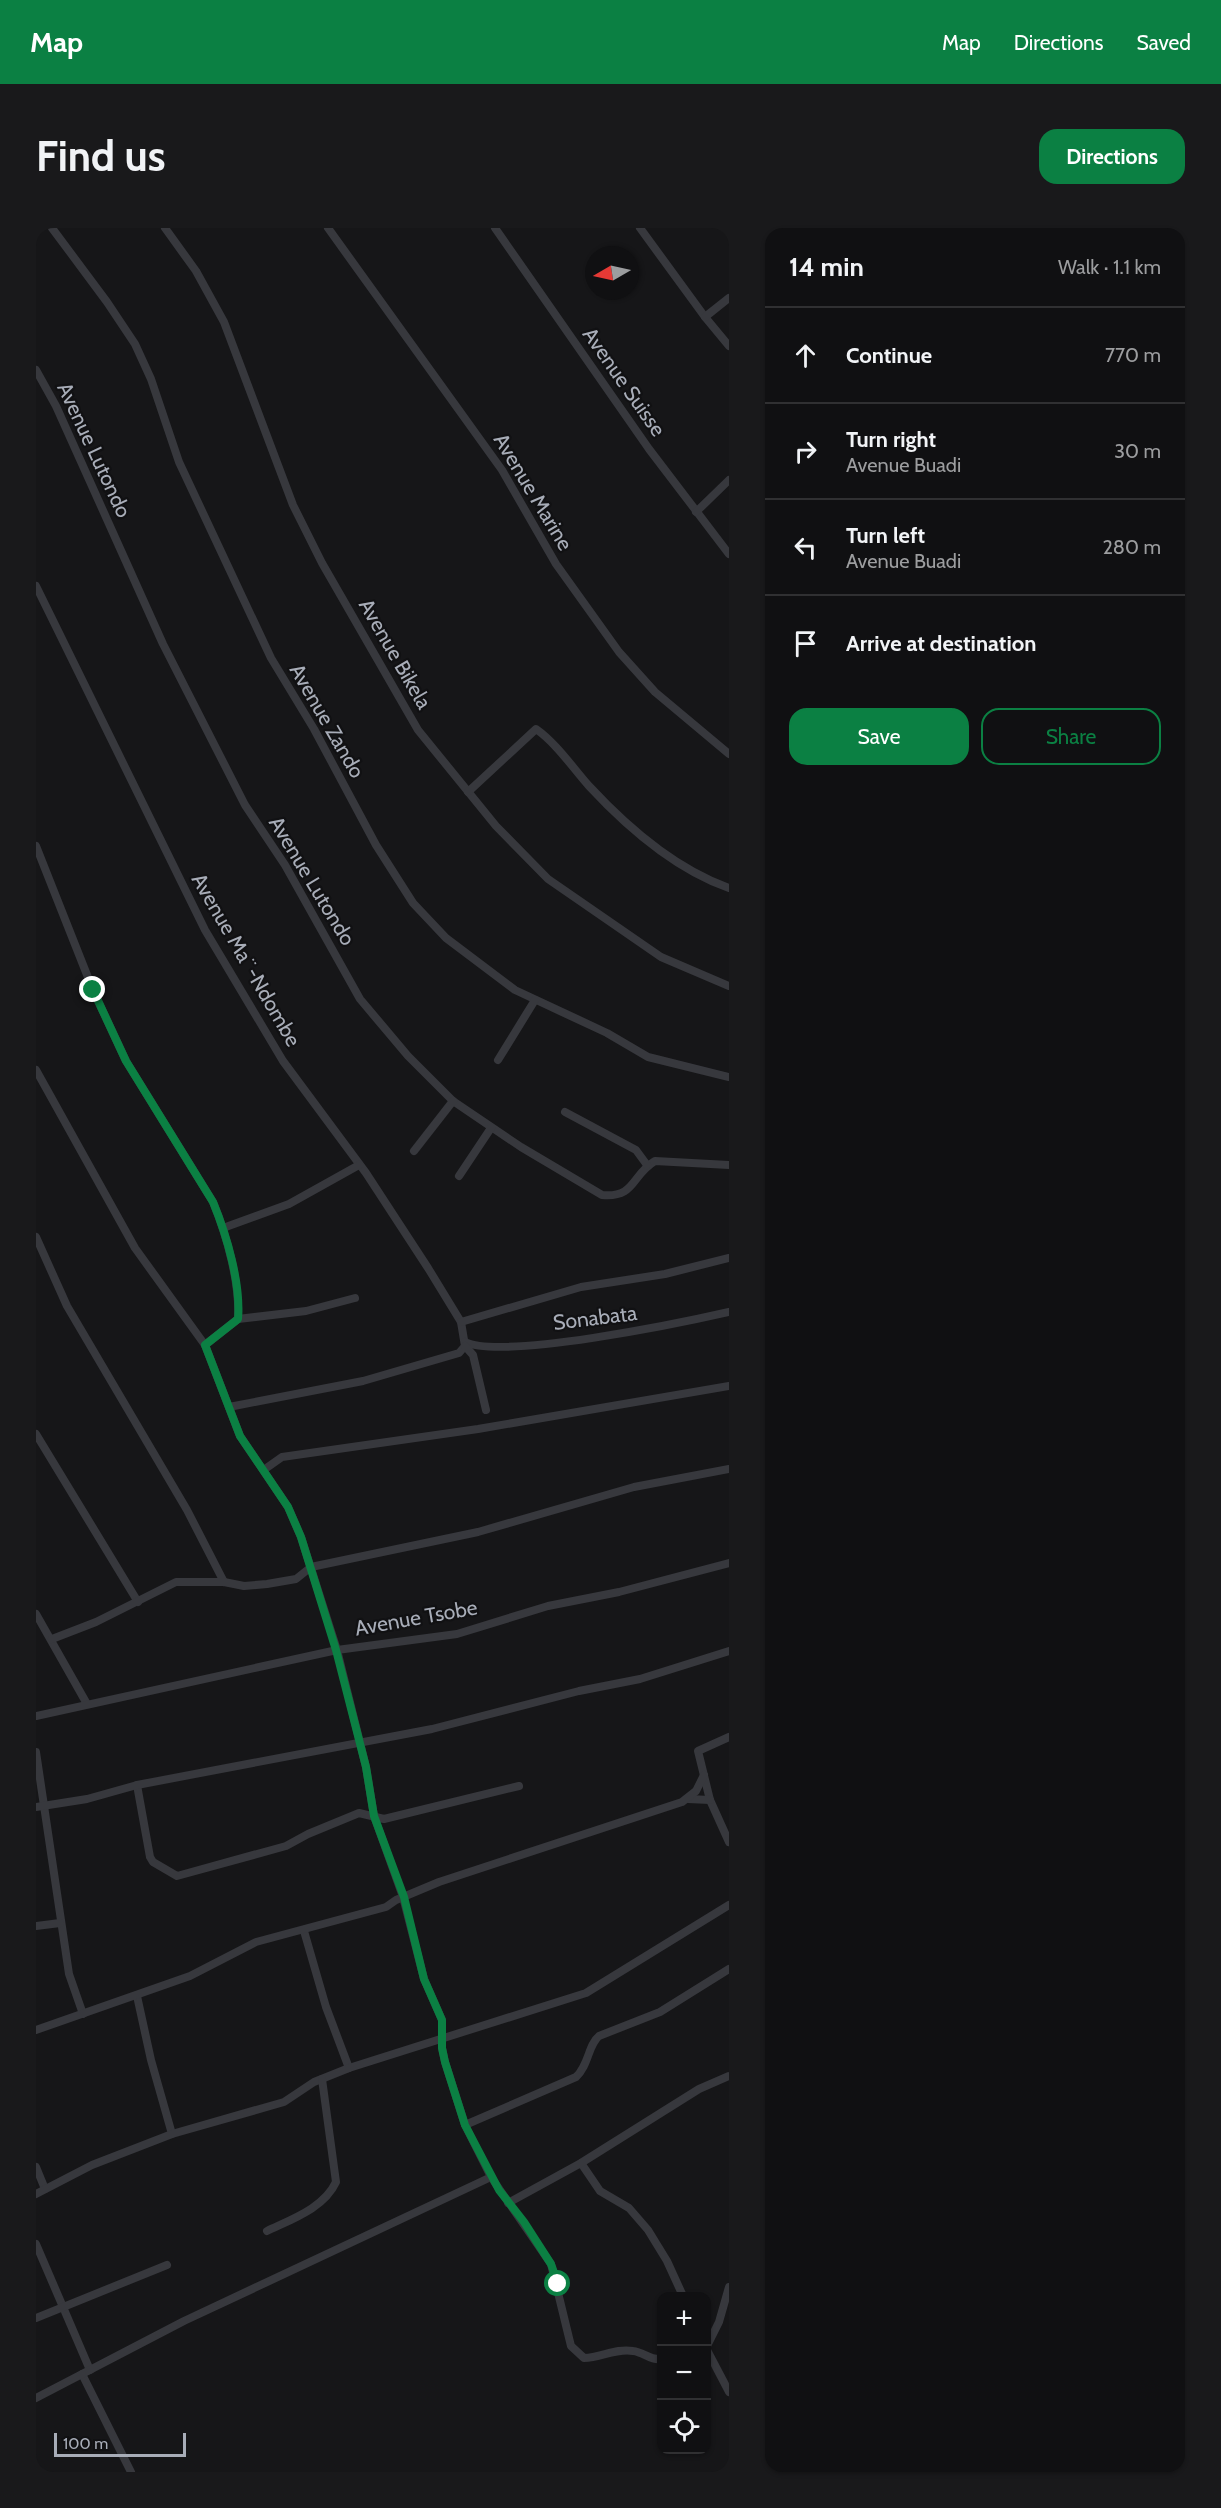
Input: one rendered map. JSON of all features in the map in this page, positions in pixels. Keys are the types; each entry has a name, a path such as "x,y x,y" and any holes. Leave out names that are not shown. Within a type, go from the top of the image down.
{"street":[{"name":"Avenue Zando","path":"52,228 135,344 151,380 179,462 234,584 271,658 314,729 388,865 413,903 446,938 496,977 536,1000 607,1034 648,1057 729,1077"},
{"name":"Avenue Bikela","path":"165,228 196,271 224,322 293,506 322,563 418,730 496,826 548,879 661,957 729,986"},
{"name":"Avenue Marine","path":"328,228 495,461 556,564 619,652 655,692 729,754"},
{"name":"Avenue Suisse","path":"495,228 649,449 729,554"},
{"path":"640,228 729,346"},
{"path":"705,317 729,298"},
{"name":"Avenue Lutondo","path":"36,370 56,406 163,644 245,806 285,865 360,999 402,1049 453,1101 491,1128 603,1195 617,1196 627,1191 647,1165"},
{"path":"696,512 729,480"},
{"name":"Avenue Ma¨-Ndombe","path":"36,586 205,930 283,1060 359,1165 462,1326"},
{"path":"468,792 536,729 611,809 641,835 708,880 729,888"},
{"path":"36,846 93,990 126,1061 213,1202 224,1228 238,1293 238,1319"},
{"path":"498,1060 536,1000"},
{"path":"36,1070 135,1248 205,1345 240,1436 265,1469 288,1507 311,1567 336,1650 360,1744 374,1816 404,1897 424,1979 442,2020 445,2062 465,2125 491,2177 524,2222 554,2271 570,2344 575,2352 584,2358 609,2352 633,2350 650,2358 657,2359"},
{"path":"414,1151 453,1101"},
{"path":"565,1112 636,1150 647,1165 662,1160 729,1165"},
{"path":"459,1176 491,1128"},
{"path":"224,1228 289,1204 359,1165"},
{"path":"36,1238 67,1306 187,1510 224,1582"},
{"path":"486,1410 473,1355 465,1344 462,1326 581,1287 665,1274 729,1258"},
{"path":"205,1345 238,1319 306,1311 355,1298"},
{"name":"Sonabata","path":"465,1344 479,1347 536,1344 645,1330 729,1312"},
{"path":"229,1407 363,1381 459,1353 465,1344"},
{"path":"265,1469 282,1457 455,1433 729,1386"},
{"path":"36,1434 138,1602"},
{"path":"52,1639 138,1602 153,1591 176,1582 224,1582 244,1586 296,1579 311,1567 497,1528 634,1487 729,1469"},
{"name":"Avenue Tsobe","path":"36,1716 336,1650 457,1634 548,1606 619,1592 729,1563"},
{"path":"36,1614 87,1704"},
{"path":"40,1807 87,1799 137,1785 360,1744 579,1691 640,1679 729,1651"},
{"path":"729,1737 699,1748 711,1800 729,1842"},
{"path":"36,1752 40,1807 69,1974 84,2014"},
{"path":"688,1799 704,1775"},
{"path":"137,1785 150,1857 153,1862 177,1876 286,1846 308,1834 359,1813 384,1819 519,1786"},
{"path":"36,2030 190,1976 256,1942 386,1907 439,1882 688,1799 711,1800"},
{"path":"36,2194 92,2165 172,2134 284,2102 322,2079 349,2068 586,1993 729,1905"},
{"path":"36,1926 60,1923"},
{"path":"303,1931 326,2007 349,2068"},
{"path":"465,2125 576,2078 585,2069 593,2045 599,2036 660,2012 729,1969"},
{"path":"137,1996 151,2060 172,2134"},
{"path":"508,2203 581,2163 699,2089 729,2076"},
{"path":"267,2231 308,2210 331,2193 336,2182 322,2079"},
{"path":"581,2163 600,2191 629,2208 648,2230 667,2261 681,2292"},
{"path":"36,2168 45,2189"},
{"path":"36,2398 184,2321 491,2177"},
{"path":"36,2244 86,2372 131,2472"},
{"path":"36,2318 167,2265"},
{"path":"708,2346 719,2322 729,2287"},
{"path":"711,2356 729,2392"}],"route":[{"path":"93,990 126,1061 213,1202 224,1228 238,1293 238,1319 205,1345 240,1436 265,1469 288,1507 311,1567 336,1650 366,1767 374,1816 404,1897 424,1979 442,2020 444,2031 442,2048 445,2062 465,2125 499,2190 524,2222 551,2264 558,2284"}]}
